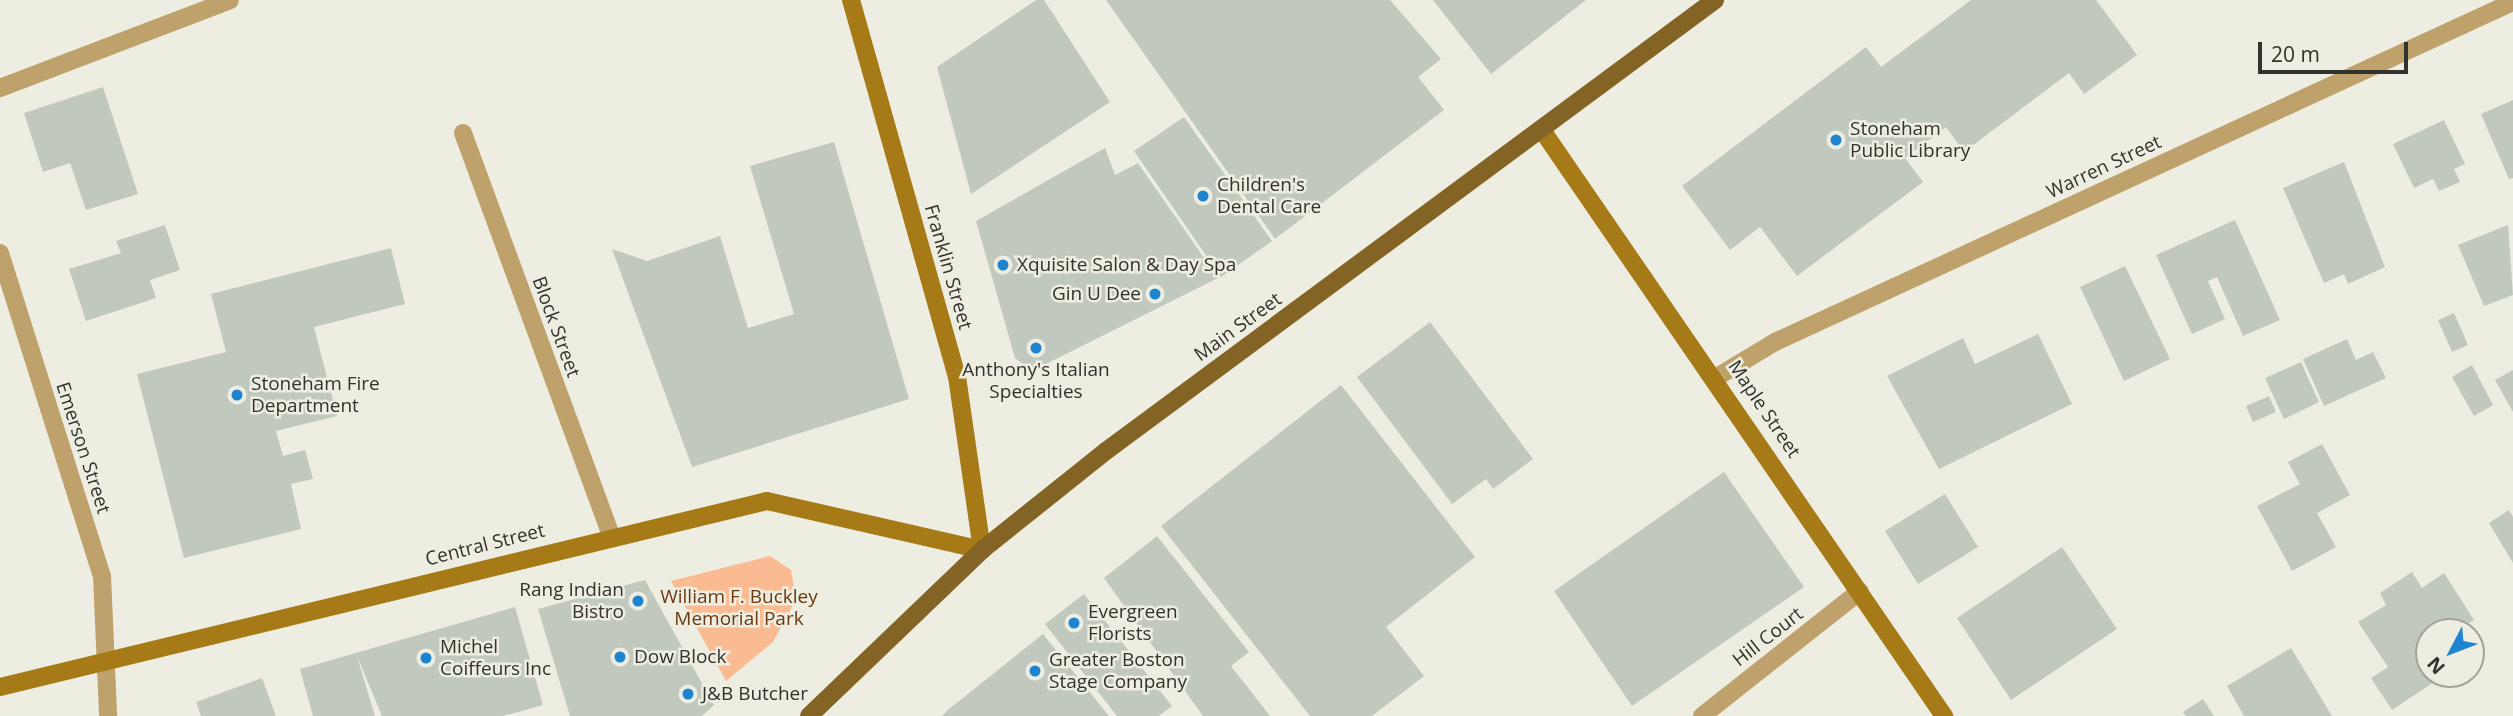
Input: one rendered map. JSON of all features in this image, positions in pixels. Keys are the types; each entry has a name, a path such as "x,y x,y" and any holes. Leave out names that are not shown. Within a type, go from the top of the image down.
{"main road":[{"name":"Main Street","path":"809,716 982,550 1119,440 1715,0"}],"street":[{"path":"0,88 230,0"},
{"name":"Franklin Street","path":"851,0 957,377 982,550"},
{"name":"Warren Street","path":"1717,377 1775,342 2513,2"},
{"name":"Maple Street","path":"1542,130 1717,377 1944,716"},
{"name":"Block Street","path":"463,133 611,536"},
{"name":"Emerson Street","path":"0,253 102,576 108,716"},
{"name":"Central Street","path":"0,687 611,536 778,501 982,550"},
{"name":"Hill Court","path":"1702,716 1860,591"}],"green space":[{"name":"William F. Buckley Memorial Park","path":"770,556 791,570 796,599 773,642 726,681 671,581"}],"building":[{"path":"1036,0 1044,0 1110,102 971,194 937,67"},
{"path":"1106,0 1390,0 1441,59 1418,77 1444,110 1275,239"},
{"path":"1433,0 1586,0 1491,74"},
{"name":"Stoneham Public Library","path":"1971,0 2096,0 2137,55 2084,94 2069,73 1964,152 1946,127 1905,158 1923,182 1797,276 1760,227 1730,250 1682,186 1866,47 1881,67"},
{"path":"103,87 138,194 86,210 70,163 43,172 24,113"},
{"path":"2513,100 2513,178 2509,179 2481,114"},
{"name":"Children's Dental Care","path":"1184,117 1272,241 1221,277 1134,151"},
{"path":"2444,120 2465,164 2454,169 2460,182 2439,191 2433,179 2414,188 2393,144"},
{"path":"834,142 909,399 692,467 612,249 647,261 720,236 748,328 794,314 750,166"},
{"path":"1105,148 1115,175 1138,163 1218,278 1032,371 1015,358 976,221"},
{"path":"2344,162 2385,267 2348,284 2344,274 2324,283 2283,188"},
{"path":"2235,220 2280,320 2243,336 2217,277 2208,281 2225,319 2192,334 2156,255"},
{"path":"165,225 180,270 150,280 156,298 86,321 69,269 121,253 116,241"},
{"path":"2508,225 2513,295 2484,306 2458,245"},
{"name":"Stoneham Fire Department","path":"391,248 405,304 314,327 337,416 276,431 283,456 305,450 313,479 291,484 301,529 184,558 137,374 226,352 211,294"},
{"path":"2125,266 2170,359 2124,381 2080,287"},
{"path":"2454,313 2468,345 2452,352 2438,320"},
{"path":"1430,322 1533,459 1493,489 1486,479 1452,504 1357,377"},
{"path":"2038,334 2072,404 1939,469 1887,376 1963,338 1975,364"},
{"path":"2347,339 2356,360 2373,352 2386,378 2324,406 2303,359"},
{"path":"2301,362 2319,402 2284,419 2265,378"},
{"path":"2472,365 2493,405 2474,416 2452,377"},
{"path":"2513,370 2513,412 2495,380"},
{"path":"1341,385 1475,557 1386,627 1424,676 1372,716 1310,716 1161,526"},
{"path":"2269,396 2276,412 2253,422 2246,406"},
{"path":"2322,444 2350,495 2317,513 2336,547 2292,571 2257,506 2300,484 2288,462"},
{"path":"1724,472 1804,587 1632,706 1554,591"},
{"path":"1945,494 1978,547 1918,584 1885,531"},
{"path":"2509,510 2513,517 2513,563 2489,523"},
{"path":"1157,536 1249,652 1231,666 1270,716 1203,716 1104,578"},
{"path":"2062,547 2117,629 2011,700 1957,618"},
{"path":"2412,572 2422,588 2444,573 2473,618 2415,618 2415,688 2425,688 2392,710 2371,678 2388,667 2358,622 2386,605 2380,593"},
{"name":"Dow Block","path":"645,580 714,705 702,716 570,716 538,609"},
{"path":"1084,594 1172,706 1159,716 1117,716 1045,624"},
{"path":"515,607 543,705 503,716 382,716 357,656 375,716 313,716 300,669"},
{"name":"Greater Boston Stage Company","path":"1043,634 1109,716 942,716 949,709"},
{"path":"2291,648 2332,716 2244,716 2227,686"},
{"path":"262,678 276,716 201,716 196,702"},
{"path":"2203,699 2214,716 2186,716 2183,712"}],"place":[{"name":"Stoneham Public Library","path":"1836,140"},
{"name":"Children's Dental Care","path":"1203,196"},
{"name":"Xquisite Salon & Day Spa","path":"1003,265"},
{"name":"Gin U Dee","path":"1155,294"},
{"name":"Anthony's Italian Specialties","path":"1036,348"},
{"name":"Stoneham Fire Department","path":"237,395"},
{"name":"Rang Indian Bistro","path":"638,601"},
{"name":"Evergreen Florists","path":"1074,623"},
{"name":"Dow Block","path":"620,657"},
{"name":"Michel Coiffeurs Inc","path":"426,658"},
{"name":"Greater Boston Stage Company","path":"1035,671"},
{"name":"J&B Butcher","path":"688,694"}]}
